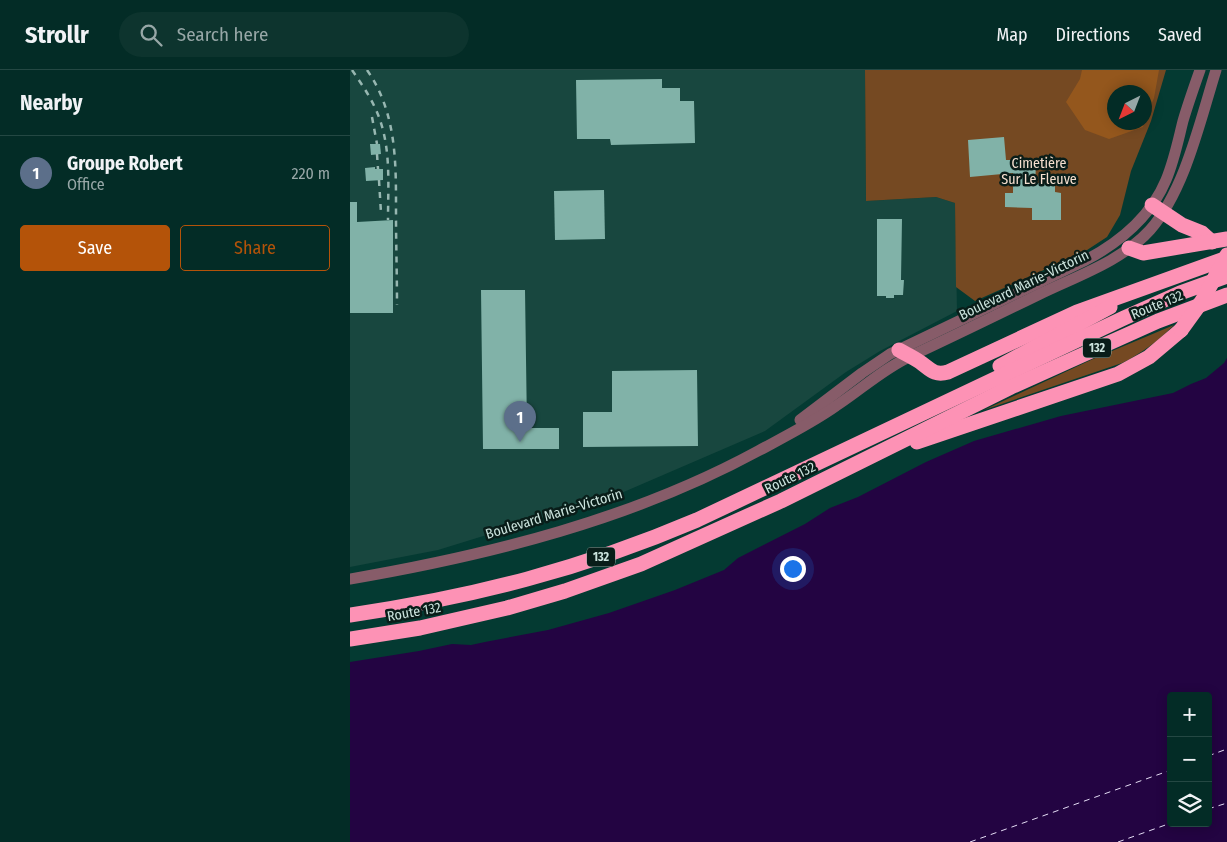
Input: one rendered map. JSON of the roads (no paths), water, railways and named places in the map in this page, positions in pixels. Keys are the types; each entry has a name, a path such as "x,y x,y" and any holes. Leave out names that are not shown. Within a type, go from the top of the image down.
{"highway":[{"path":"1158,209 1182,225 1202,233 1212,242"},
{"path":"1129,248 1143,253 1227,239"},
{"path":"913,355 933,372 948,372 1077,312 1227,257"},
{"path":"873,456 1118,374 1149,357 1181,330 1202,301 1227,257"},
{"name":"Route 132","path":"350,615 480,592 594,560 697,520 1152,306 1227,276"},
{"path":"836,454 1148,286"},
{"name":"Route 132","path":"350,639 488,613 600,579 642,564 873,456 969,407 1065,362 1158,321 1227,295"}],"street":[{"name":"Boulevard Marie-Victorin","path":"913,355 1101,265 1129,248 1149,231 1158,209 1200,70"},
{"name":"Boulevard Marie-Victorin","path":"350,579 463,556 593,520 680,488 759,451 836,406 883,371 1098,253 1158,209 1182,175 1216,70"}],"railway":[{"path":"352,70 375,107 384,132 388,170 388,220"},
{"path":"367,70 377,86 384,103 393,139 396,176 397,305"},
{"path":"372,117 377,144"},
{"path":"377,154 378,169"},
{"path":"379,180 381,213"}],"place":[{"name":"Groupe Robert","path":"520,442"}],"park label":[{"name":"Cimetière Sur Le Fleuve","path":"1039,172"}]}
